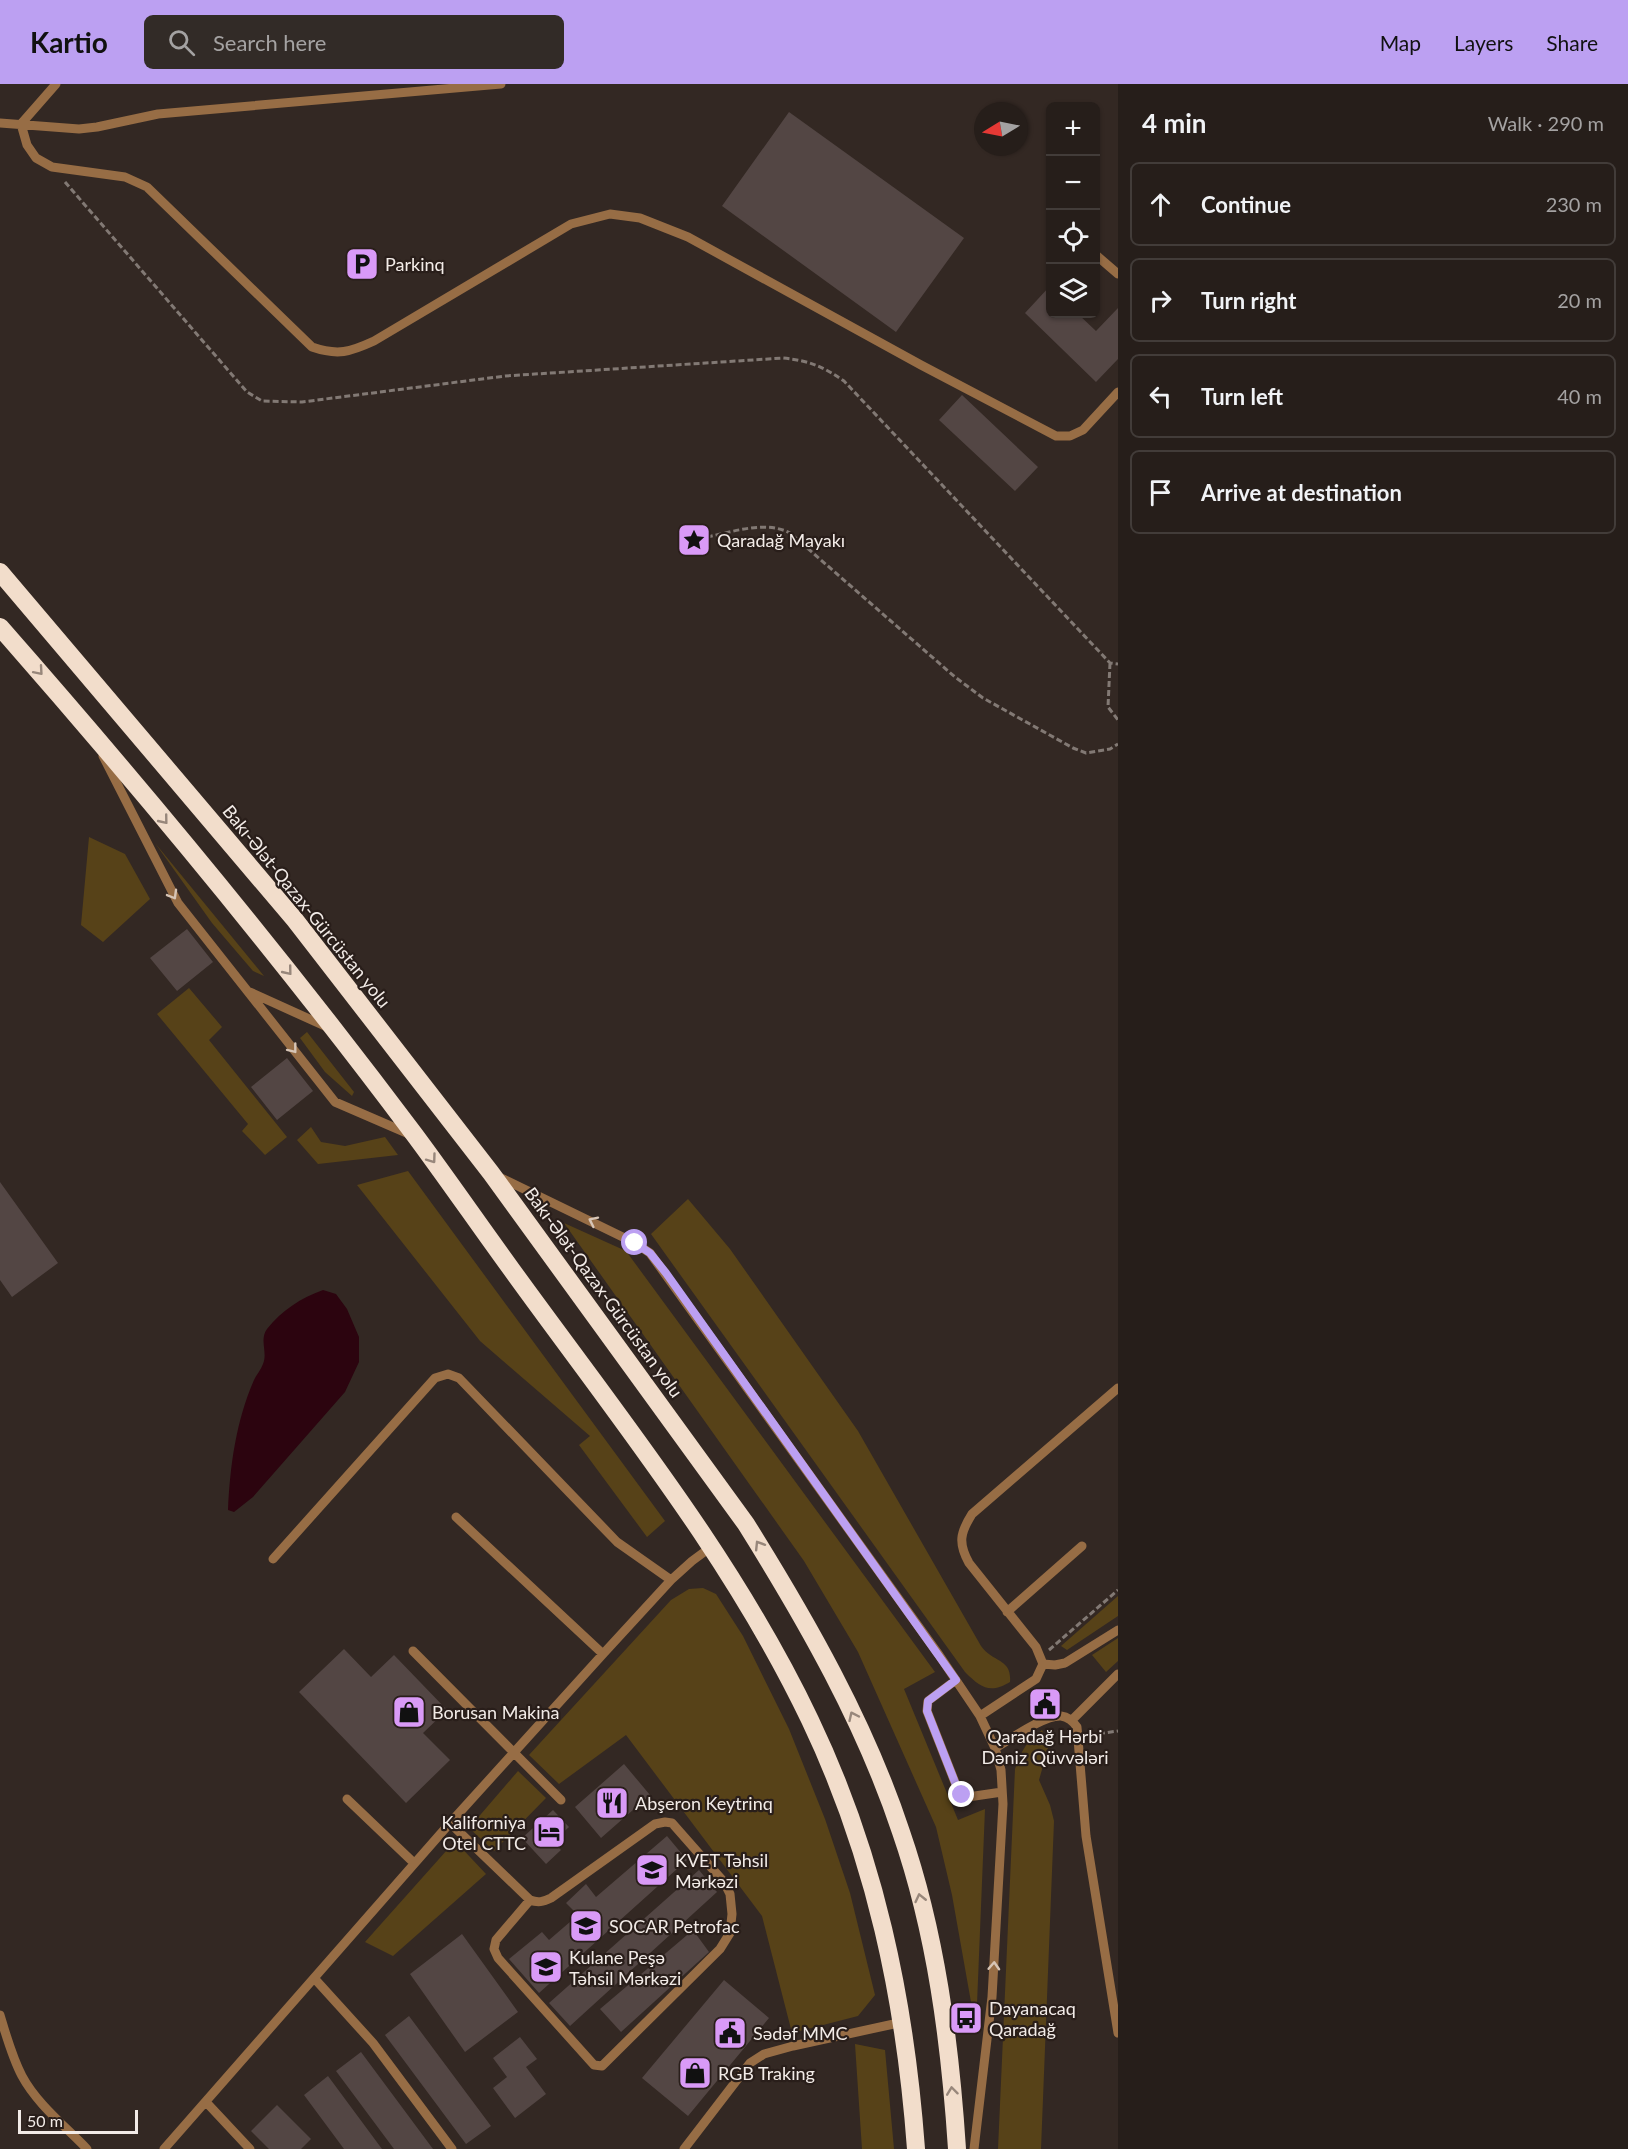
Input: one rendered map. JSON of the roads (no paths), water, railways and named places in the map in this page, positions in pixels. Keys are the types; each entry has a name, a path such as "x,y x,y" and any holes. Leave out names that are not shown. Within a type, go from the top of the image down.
{"highway":[{"name":"Bakı-Ələt-Qazax-Gürcüstan yolu","path":"0,572 295,920 491,1173 746,1524 787,1592 846,1702 878,1769 902,1832 919,1891 943,2009 957,2149"},
{"path":"0,627 90,730 336,1032 416,1137 711,1547 755,1620 804,1709 839,1789 877,1900 894,1970 903,2022 916,2149"}],"lane":[{"path":"0,123 79,129 158,114 395,89 501,84"},
{"path":"21,124 51,86"},
{"path":"21,124 27,145 36,158 52,167 125,177 147,187 312,347 330,353 353,351 374,342 571,224 610,214 640,218 688,237 1056,435 1070,436 1083,430 1118,392"},
{"path":"1100,259 1118,274"},
{"path":"90,730 171,891 335,1102 416,1137"},
{"path":"247,991 336,1032"},
{"path":"491,1173 599,1224 650,1253 980,1716 995,1748 1002,1792 992,1997 974,2149"},
{"path":"273,1559 435,1378 448,1374 459,1378 617,1542 671,1580"},
{"path":"980,1716 1036,1679 1042,1660 1036,1647 964,1554 961,1541 963,1528 972,1514 1118,1388"},
{"path":"456,1517 603,1654"},
{"path":"1007,1612 1082,1546"},
{"path":"164,2149 414,1863 603,1654 671,1580 711,1547"},
{"path":"1042,1660 1055,1665 1065,1663 1118,1630"},
{"path":"413,1651 561,1800"},
{"path":"1072,1720 1118,1674"},
{"path":"956,1680 928,1701 927,1711 958,1790 962,1795 968,1797 1002,1792"},
{"path":"995,1748 1059,1716 1072,1720 1077,1727 1080,1786 1086,1836 1118,2033"},
{"path":"347,1799 414,1863"},
{"path":"450,1823 530,1900 545,1902 655,1824 672,1823 724,1882 730,1894 732,1914 730,1934 720,1949 602,2066 594,2065 498,1958 494,1949 496,1940 530,1900"},
{"path":"314,1978 373,2043 452,2149"},
{"path":"0,2015 22,2077 33,2093 87,2149"},
{"path":"684,2149 756,2058 793,2046 903,2022"},
{"path":"206,2102 250,2149"}],"place":[{"name":"Parkinq","path":"362,264"},
{"name":"Qaradağ Mayakı","path":"694,540"},
{"name":"Qaradağ Hərbi Dəniz Qüvvələri","path":"1045,1704"},
{"name":"Borusan Makina","path":"409,1712"},
{"name":"Abşeron Keytrinq","path":"612,1803"},
{"name":"Kaliforniya Otel CTTC","path":"549,1832"},
{"name":"KVET Təhsil Mərkəzi","path":"652,1870"},
{"name":"SOCAR Petrofac","path":"586,1926"},
{"name":"Kulane Peşə Təhsil Mərkəzi","path":"546,1967"},
{"name":"Dayanacaq Qaradağ","path":"966,2018"},
{"name":"Sədəf MMC","path":"730,2033"},
{"name":"RGB Traking","path":"695,2073"}]}
